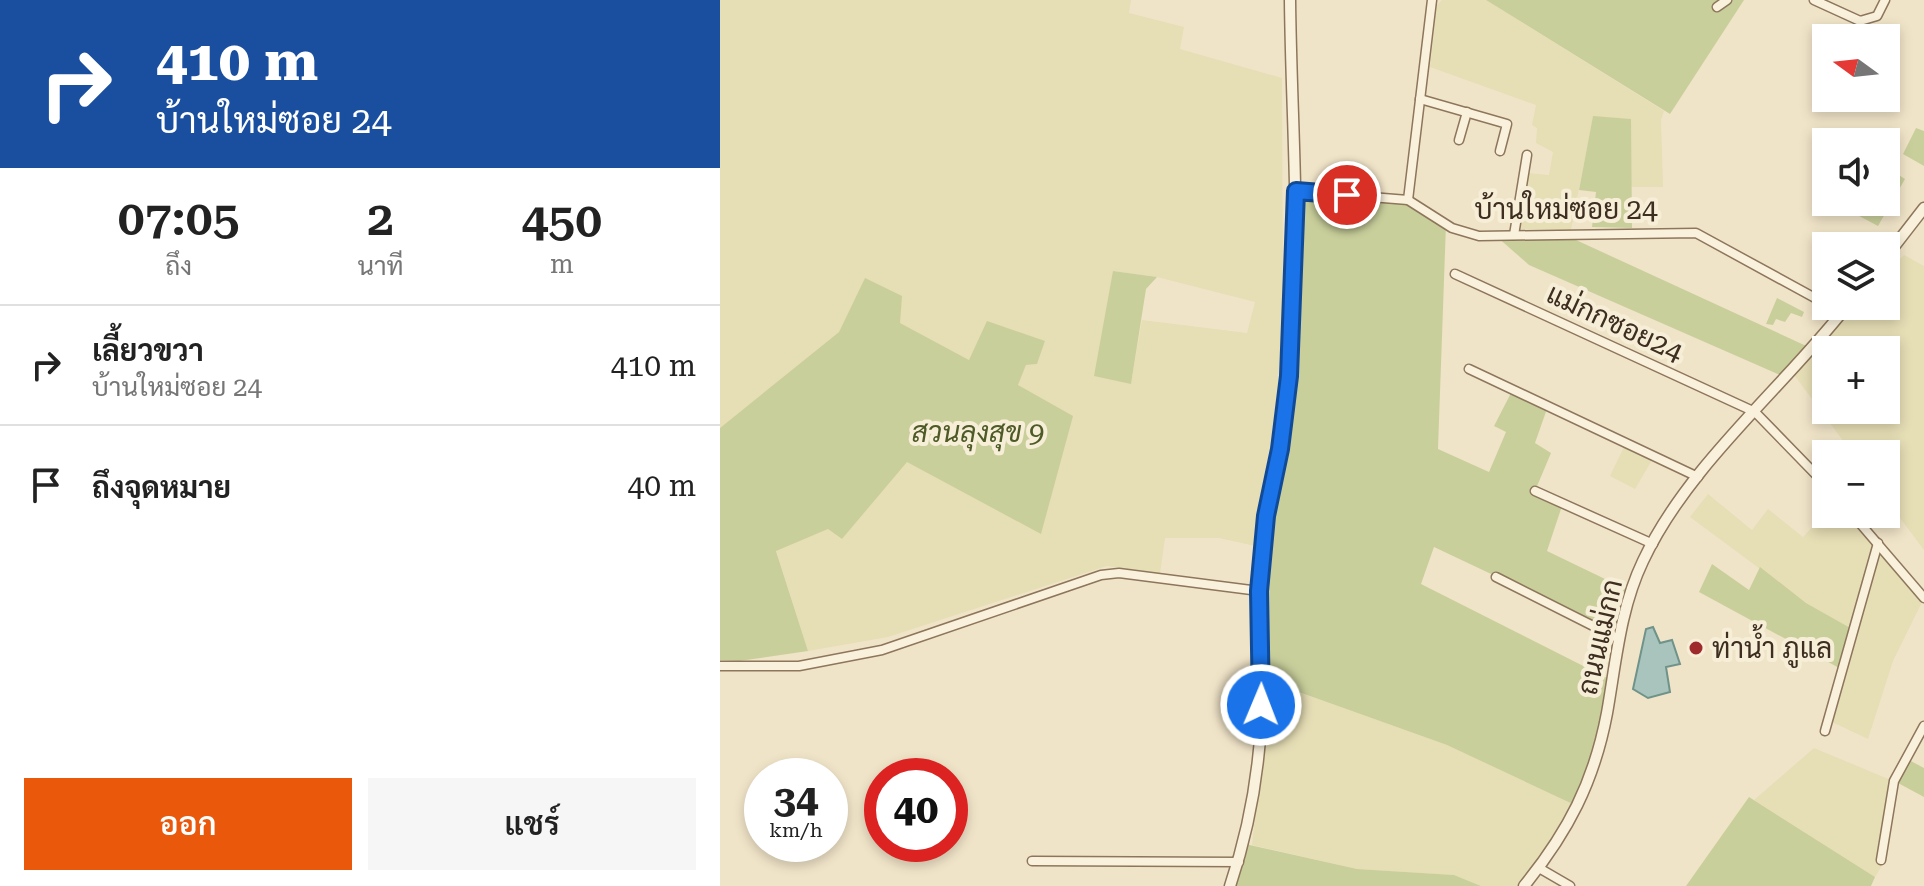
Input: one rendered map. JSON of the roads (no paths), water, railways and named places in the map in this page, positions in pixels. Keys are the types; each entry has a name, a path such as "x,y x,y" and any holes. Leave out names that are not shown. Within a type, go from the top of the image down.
{"street":[{"path":"1230,886 1248,833 1257,769 1262,679 1259,591 1266,516 1280,449 1289,376 1296,191 1290,0"},
{"path":"1408,200 1432,0"},
{"path":"1717,7 1727,0"},
{"path":"1814,0 1860,21 1877,16 1885,0"},
{"path":"1420,99 1507,124 1500,151"},
{"path":"1459,140 1467,112"},
{"path":"1514,235 1527,155"},
{"name":"บ้านใหม่ซอย 24","path":"1296,191 1408,200 1465,233 1696,233 1812,296"},
{"path":"1900,239 1924,208"},
{"name":"แม่กกซอย24","path":"1455,274 1755,412"},
{"name":"ถนนแม่กก","path":"1524,886 1579,807 1591,775 1607,712 1625,611 1653,544 1672,510 1698,477 1836,320"},
{"path":"1469,369 1698,477"},
{"path":"1755,412 1812,471"},
{"path":"1535,491 1653,544"},
{"path":"1865,528 1924,598"},
{"path":"1825,731 1878,543"},
{"path":"720,666 799,666 882,650 1101,575 1119,573 1259,591"},
{"path":"1496,577 1619,639"},
{"path":"1881,860 1894,781 1924,726"},
{"path":"1032,861 1239,862"},
{"path":"1539,868 1570,886"}],"water":[{"path":"1653,627 1660,643 1672,640 1680,664 1666,667 1670,692 1648,698 1633,689 1646,629"}],"place":[{"name":"ท่าน้ำ ภูแล","path":"1696,648"}],"park label":[{"name":"สวนลุงสุข 9","path":"978,432"}]}
